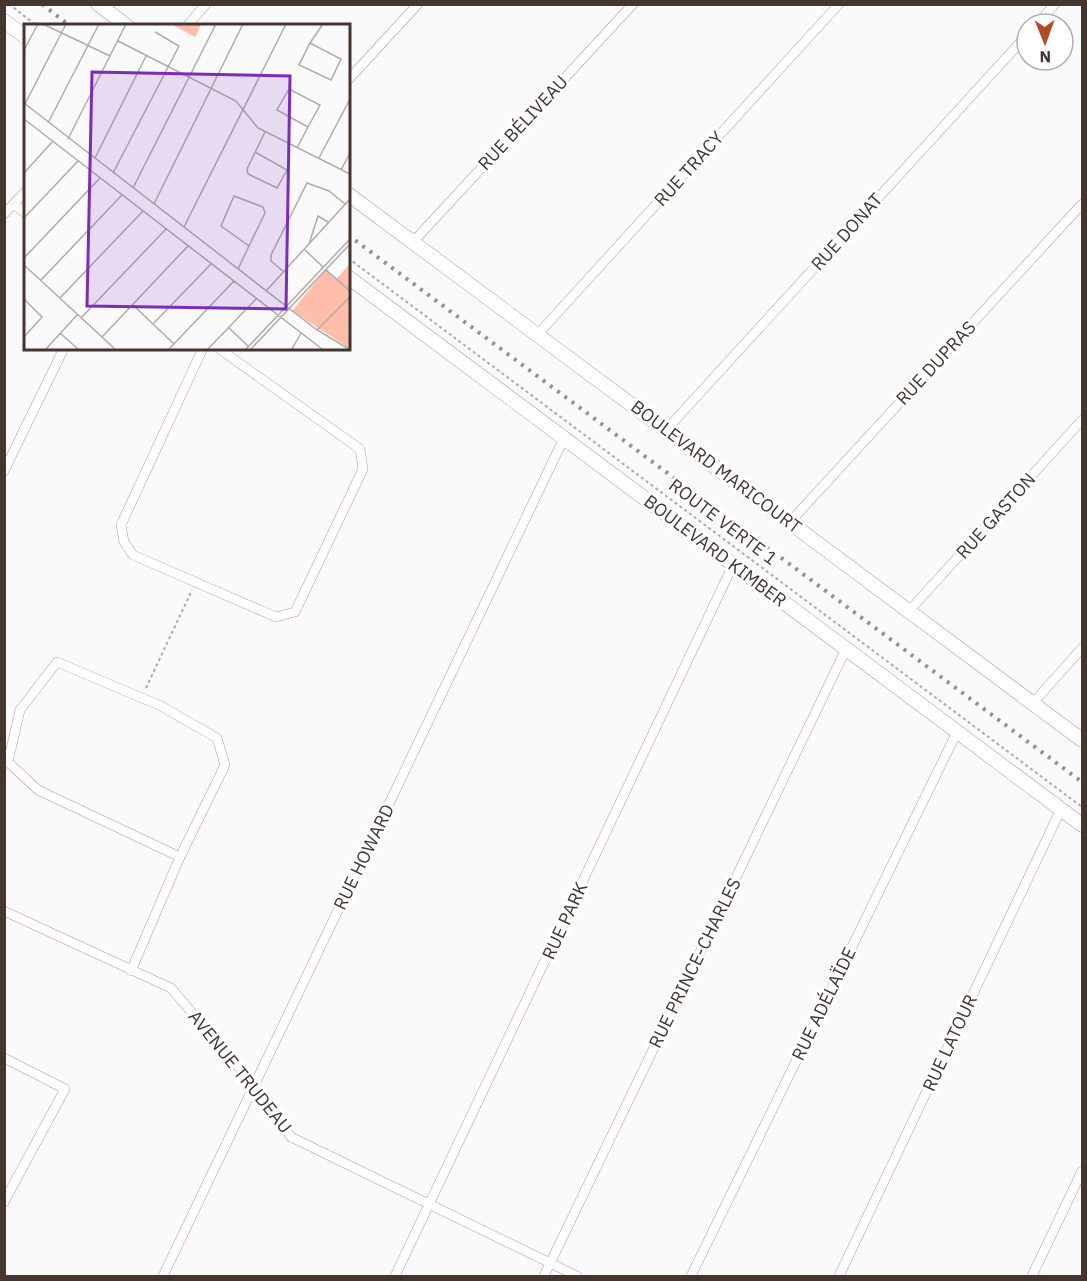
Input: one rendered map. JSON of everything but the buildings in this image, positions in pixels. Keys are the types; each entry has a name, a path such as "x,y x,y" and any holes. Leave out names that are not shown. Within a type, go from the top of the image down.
{"street":[{"path":"98,4 124,24"},
{"path":"189,24 206,4"},
{"path":"350,78 418,4"},
{"name":"RUE BÉLIVEAU","path":"414,242 633,4"},
{"name":"RUE TRACY","path":"538,334 839,5"},
{"path":"4,21 24,36"},
{"name":"RUE DONAT","path":"666,430 1015,48"},
{"path":"4,214 24,193"},
{"name":"BOULEVARD MARICOURT","path":"350,195 1083,741"},
{"path":"14,204 24,212"},
{"name":"RUE DUPRAS","path":"790,522 1083,204"},
{"name":"BOULEVARD KIMBER","path":"350,278 1083,825"},
{"path":"4,471 62,350"},
{"path":"202,350 121,525 124,542 133,555 276,617 295,612 363,469 360,449 221,350"},
{"name":"RUE GASTON","path":"909,611 1083,420"},
{"name":"RUE HOWARD","path":"163,1276 564,438"},
{"name":"RUE PARK","path":"395,1276 733,565"},
{"path":"1033,703 1083,648"},
{"name":"RUE PRINCE-CHARLES","path":"544,1276 846,649"},
{"path":"131,970 180,857 225,765 217,738 161,706 57,662 20,710 8,762 38,790 180,857"},
{"name":"RUE ADÉLAÏDE","path":"691,1276 957,732"},
{"name":"RUE LATOUR","path":"839,1276 1061,809"},
{"name":"AVENUE TRUDEAU","path":"4,911 171,988 255,1086 291,1137 577,1276"},
{"path":"4,1058 65,1089 4,1202"},
{"path":"1032,1276 1083,1171"}],"path":[{"path":"9,4 34,24"},
{"name":"ROUTE VERTE 1","path":"350,259 1083,807"},
{"path":"142,698 195,582"}],"railway":[{"path":"42,4 67,24"},
{"path":"350,236 1082,782"}]}
